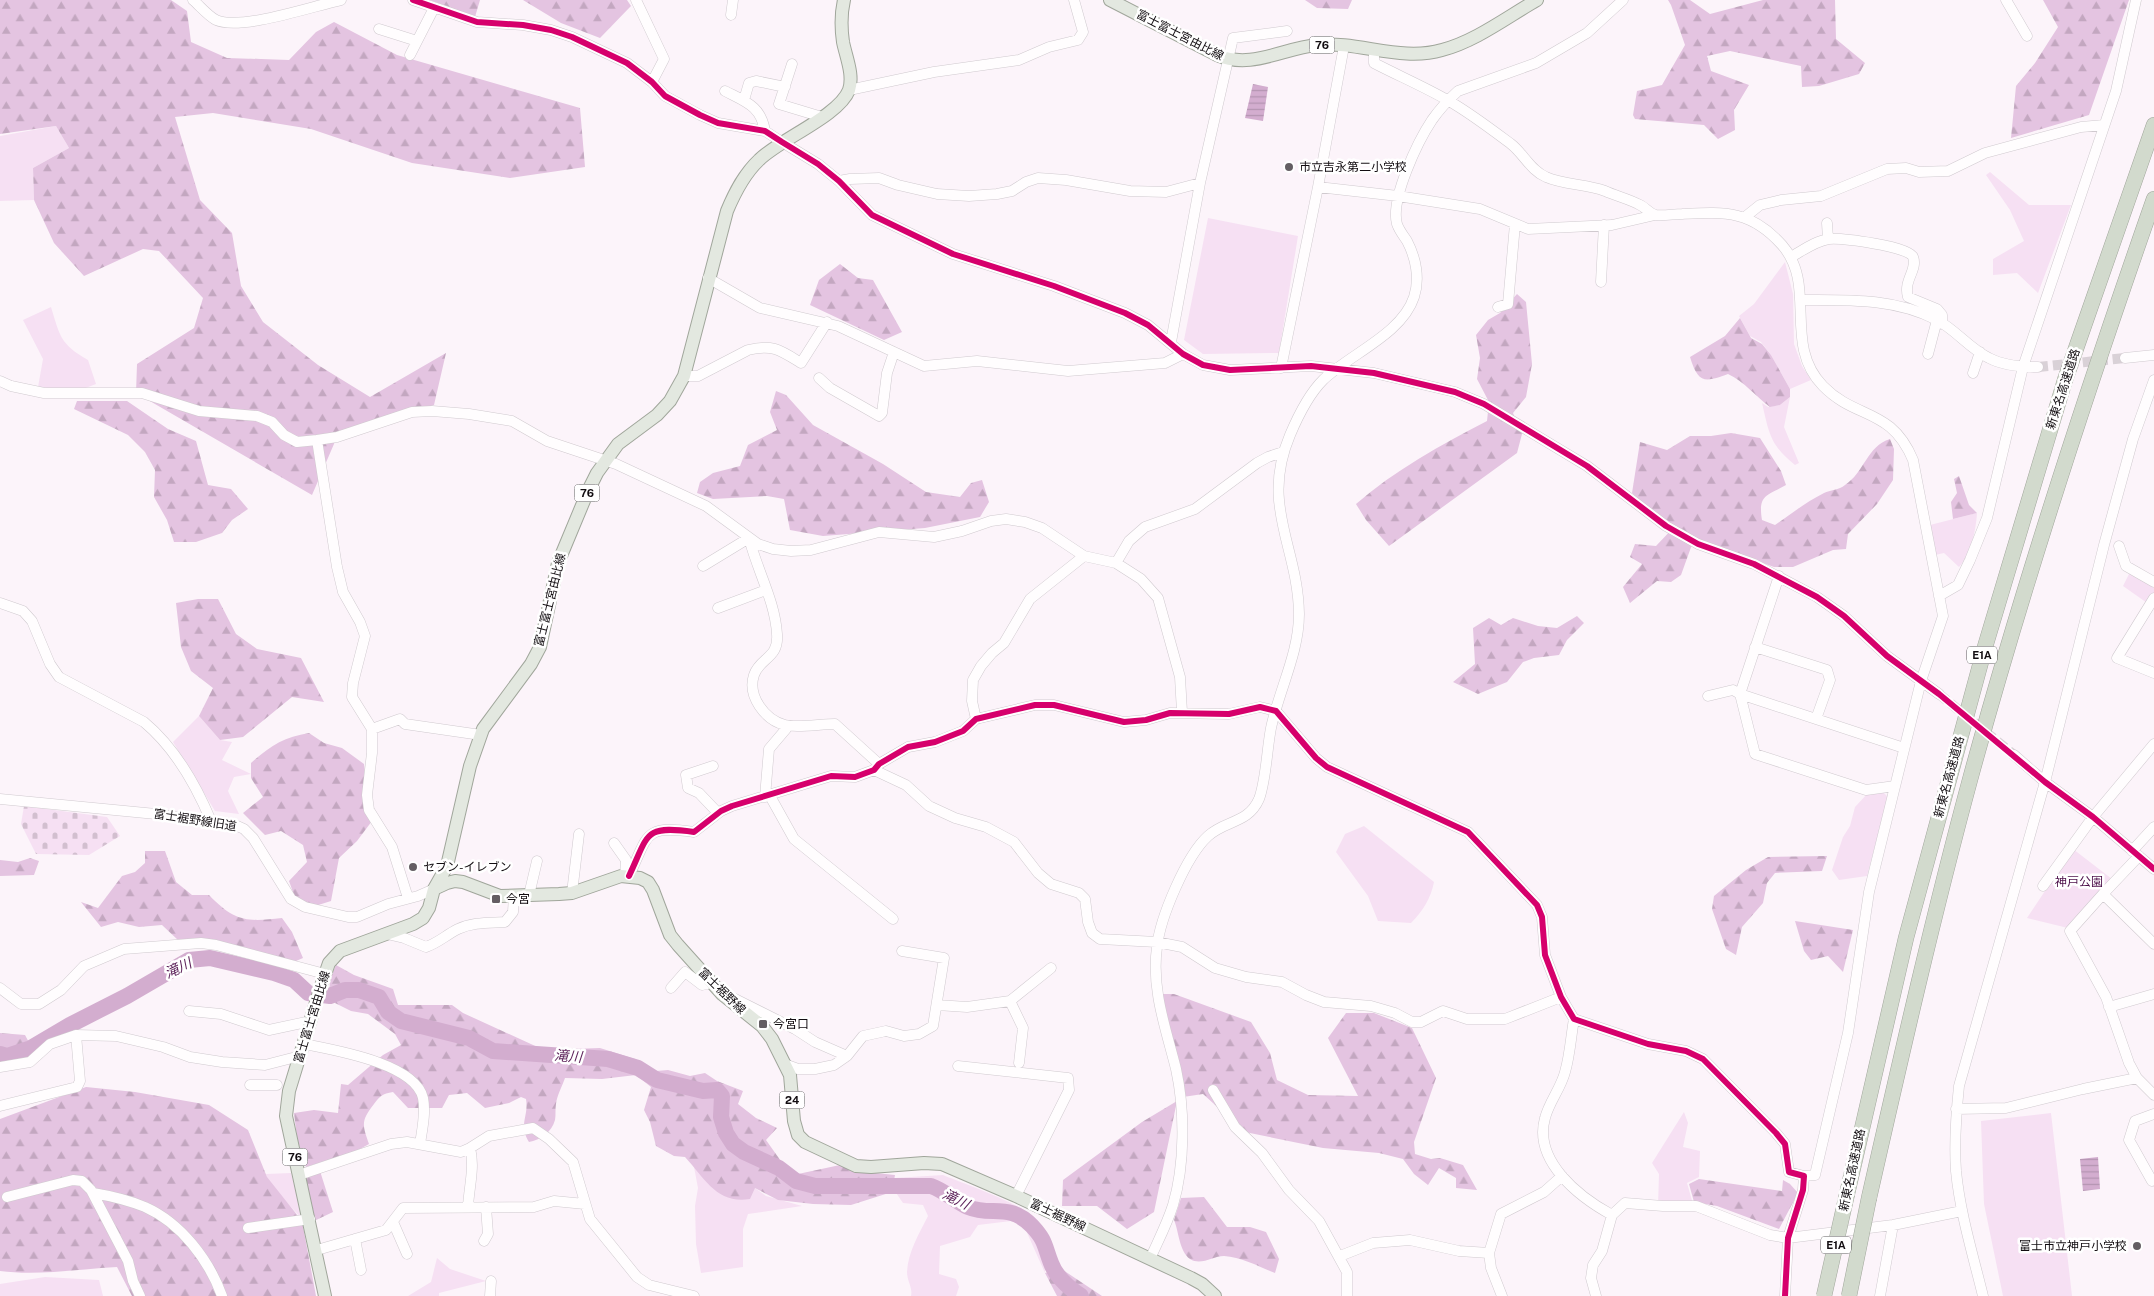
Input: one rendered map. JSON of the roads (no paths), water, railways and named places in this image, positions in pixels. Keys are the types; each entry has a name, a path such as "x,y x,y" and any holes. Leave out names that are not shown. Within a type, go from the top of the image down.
{"highway":[{"name":"新東名高速道路","path":"1824,1296 1906,938 1985,647 2065,380 2154,125"},
{"name":"新東名高速道路","path":"1849,1296 1869,1198 1970,778 2006,652 2089,387 2154,200"}],"main road":[{"path":"844,0 842,24 849,68 849,90"},
{"name":"富士富士宮由比線","path":"1110,0 1227,60 1259,59 1318,44 1415,54 1445,50 1473,38 1537,0"},
{"name":"富士富士宮由比線","path":"325,1296 317,1250 286,1116 289,1091 330,963 340,951 387,934 423,918 429,908 434,889 447,866 470,766 481,735 493,715 531,664 540,647 548,618 555,576 564,545 597,472 618,444 657,415 670,401 684,376 708,278 727,211 735,192 743,178 759,159 844,100 849,90"},
{"path":"434,889 455,881 463,882 492,895 572,893 627,876"},
{"name":"富士裾野線","path":"627,876 648,882 670,934 722,994 762,1026 772,1039 790,1074 794,1121 798,1134 805,1142 856,1166 942,1164 1016,1196 1202,1284 1215,1296"}],"street":[{"path":"192,0 216,20 232,23 268,19 341,0"},
{"path":"413,0 477,22 523,25 558,32 627,62 652,82 664,96 718,123 765,132 818,164 839,181 872,215 953,254 1054,286 1125,313 1148,324 1183,354 1209,367 1230,370 1311,366 1337,368 1374,373 1455,392 1484,404 1587,466 1666,526 1698,544 1754,564 1817,597 1844,616 1887,656 1939,694"},
{"path":"636,0 664,59 652,82"},
{"path":"731,15 734,0"},
{"path":"849,90 934,72 1018,60 1049,47 1078,40 1083,32 1074,0"},
{"path":"1150,1259 1174,1203 1179,1172 1182,1123 1177,1073 1157,986 1155,968 1157,942 1179,880 1198,847 1210,834 1242,819 1253,809 1260,797 1276,711 1298,632 1299,613 1293,573 1279,512 1278,483 1283,452 1297,418 1311,394 1322,381 1395,326 1404,316 1414,298 1416,265 1413,253 1398,224 1395,212 1398,196 1413,157 1431,122 1448,100 1458,92 1536,64 1587,33 1623,0"},
{"path":"2006,0 2027,36"},
{"path":"1939,596 1958,585 1987,518 2023,366 2116,90 2136,0"},
{"path":"410,55 434,8"},
{"path":"379,29 417,41"},
{"path":"1171,342 1200,183 1233,38 1288,31"},
{"path":"1281,368 1318,187 1344,46"},
{"path":"1374,49 1374,63 1448,100 1513,145 1546,178 1593,187 1640,205 1655,215"},
{"path":"792,64 779,104 822,116"},
{"path":"744,100 749,83 756,81 785,87"},
{"path":"725,91 753,105 763,118 765,132"},
{"path":"1745,217 1760,205 1781,200 1821,196 1887,169 1906,168 1919,172 1948,171 1985,153 2081,127 2104,125"},
{"path":"839,181 850,178 879,178 898,185 937,194 969,196 1012,191 1026,182 1038,178 1066,180 1130,191 1157,192 1166,192 1200,183"},
{"path":"627,876 649,835 655,830 672,829 694,832 718,813 732,806 831,776 855,777 877,767 908,747 935,742 963,731 976,719 1035,705 1054,705 1124,722 1182,712 1229,714 1260,707 1276,711 1316,758 1327,767 1468,832 1537,905 1542,917 1545,955 1561,997 1574,1018 1648,1044 1686,1050 1703,1059 1785,1144 1790,1172 1804,1176 1815,1175 1848,1034 1869,892 1921,682 1943,616 1913,460 1906,444 1897,431 1877,417 1839,399 1822,385 1810,367 1801,340 1802,300 1798,276 1791,258 1781,244 1745,217 1723,212 1655,215 1604,225 1528,230 1480,209 1398,196 1318,187"},
{"path":"1827,223 1828,239"},
{"path":"1498,307 1508,304 1515,224"},
{"path":"1601,282 1604,225"},
{"path":"1791,258 1809,246 1828,239 1870,243 1911,254 1914,258 1914,265 1905,287 1908,297 1937,309 1942,315 1928,354"},
{"path":"708,278 760,308 794,317 827,322 924,366 977,361 1068,371 1165,363 1183,354"},
{"path":"1802,300 1856,300 1886,303 1939,322 1990,358 2023,366 2038,367"},
{"path":"684,376 698,376 748,350 756,348 777,348 801,363 827,322"},
{"path":"818,378 830,388 879,416 882,413 887,373 894,352"},
{"path":"1973,373 1980,352"},
{"path":"2125,358 2154,355"},
{"path":"0,380 11,386 44,393 142,393 199,411 257,416 272,422 284,435 297,442 337,437 412,412 432,411 487,416 512,421 547,441 606,461 706,506 749,538 773,549 791,552 811,550 879,532 934,537 962,531 990,521 1006,519 1025,522 1042,528 1084,556 1116,563 1141,579 1158,598 1180,677 1182,712"},
{"path":"1983,1296 1962,1211 1956,1172 1956,1109 1959,1086 2045,782 2133,439 2154,380"},
{"path":"317,440 336,567 343,592 360,622 364,636 353,682 352,697 372,729 372,753 367,795 368,810 392,847 408,898"},
{"path":"1116,563 1129,541 1145,527 1195,509 1258,463 1283,452"},
{"path":"703,566 749,538"},
{"path":"749,538 774,615 777,635 776,645 770,657 759,665 754,676 753,692 756,702 766,714 786,726 835,724 877,767 906,785 928,806 955,818 986,828 1014,842 1038,873 1051,884 1079,893 1085,899 1088,922 1092,933 1100,939 1157,942 1182,947 1214,968 1246,977 1282,982 1324,1002 1371,1006 1412,1022 1421,1022 1443,1011 1467,1019 1505,1019 1561,997"},
{"path":"2119,546 2126,566 2154,582"},
{"path":"976,719 972,701 973,680 981,666 1004,643 1030,599 1084,556"},
{"path":"1778,576 1740,694 1755,754 1866,790 1895,786"},
{"path":"718,608 766,590"},
{"path":"2154,598 2117,658 2154,673"},
{"path":"0,603 23,611 32,621 50,664 59,677 144,722 156,732 172,750 203,802 211,821"},
{"path":"1755,647 1827,670 1830,680 1816,719"},
{"path":"1708,696 1733,690 1740,694 1904,748"},
{"path":"372,729 400,720 404,724 481,735"},
{"path":"786,726 786,729 769,749 768,796 794,839 894,919"},
{"path":"2043,886 2093,816 2154,744"},
{"path":"2014,755 2045,782 2093,816 2154,869"},
{"path":"713,766 686,775 686,781 688,788 699,793 718,813"},
{"name":"富士裾野線旧道","path":"0,799 233,824 244,829 252,838 291,899 305,907 348,917 358,917 388,904 434,889"},
{"path":"2154,827 2103,894 2070,931 2106,997 2122,1047 2137,1078 2154,1095"},
{"path":"572,893 579,834"},
{"path":"614,843 626,860 627,876"},
{"path":"529,895 537,861"},
{"path":"2103,894 2154,944"},
{"path":"387,934 404,938 426,947 437,943 456,930 475,923 505,922 513,912 514,895"},
{"path":"0,988 21,1004 39,1004 61,990 84,966 96,959 124,949 200,943 216,945 323,980"},
{"path":"787,1065 798,1069 815,1069 834,1065 847,1056 863,1036 886,1031 904,1036 919,1034 933,1026 944,958 902,951"},
{"path":"937,1005 967,1007 1010,1001 1051,968"},
{"path":"671,988 685,972 702,986 711,982"},
{"path":"722,994 734,997 795,1029 815,1042 847,1056"},
{"path":"2109,1007 2154,994"},
{"path":"1010,1001 1023,1028 1019,1063"},
{"path":"190,1011 221,1014 269,1030 311,1020"},
{"path":"1574,1018 1565,1073 1545,1118 1544,1133 1554,1167 1602,1210 1612,1215"},
{"path":"0,1106 77,1087 80,1082 76,1036"},
{"path":"0,1067 30,1062 50,1044 76,1036 116,1036 163,1047 190,1057 222,1062 265,1065 302,1050 360,1056 400,1072 406,1076 423,1096 424,1112 420,1144"},
{"path":"958,1066 1068,1078 1070,1090 1016,1196"},
{"path":"1956,1109 2006,1108 2137,1078"},
{"path":"250,1085 277,1085"},
{"path":"1213,1090 1235,1127 1262,1153 1289,1190 1319,1222 1340,1256 1347,1272 1347,1296"},
{"path":"2154,1114 2135,1121 2129,1140 2152,1180 2154,1180"},
{"path":"299,1175 391,1144 407,1142 460,1152 489,1136 533,1128 549,1139 573,1162 590,1219 637,1277 649,1285 694,1296"},
{"path":"468,1206 473,1161 470,1148"},
{"path":"1502,1296 1491,1268 1489,1254 1501,1214 1544,1192 1562,1176"},
{"path":"1785,1296 1788,1238 1803,1190 1804,1176"},
{"path":"7,1197 74,1180 82,1181 93,1193 128,1261 133,1281 140,1296"},
{"path":"93,1193 123,1199 146,1207 167,1219 202,1255 215,1278 222,1296"},
{"path":"317,1250 386,1230 402,1208 534,1207 554,1201 585,1204"},
{"path":"1596,1296 1591,1278 1593,1265 1602,1251 1612,1215 1625,1203 1696,1206 1770,1234 1788,1238 1893,1225 1962,1211"},
{"path":"484,1241 488,1234 486,1206"},
{"path":"248,1228 310,1218"},
{"path":"393,1222 407,1254"},
{"path":"1880,1296 1893,1225"},
{"path":"355,1239 362,1270"},
{"path":"1340,1256 1373,1243 1410,1240 1459,1251 1489,1254"},
{"path":"490,1296 491,1282"}],"waterway":[{"name":"滝川","path":"0,1054 7,1056 31,1048 189,960 210,958 274,973 294,980 308,993 330,996 345,990 359,990 379,997 388,1012 401,1021 469,1038 493,1051 608,1059 638,1068 657,1080 703,1091 717,1090 722,1096 721,1117 726,1133 733,1144 744,1152 779,1168 796,1181 815,1186 931,1186 976,1210 1016,1214 1037,1231 1056,1273 1081,1296"}],"tunnel":[{"path":"2038,367 2125,358"},
{"path":"1939,694 2014,755"}],"place":[{"name":"市立吉永第二小学校","path":"1289,167"},
{"name":"セブン-イレブン","path":"413,867"},
{"name":"今宮","path":"496,899"},
{"name":"今宮口","path":"763,1024"},
{"name":"富士市立神戸小学校","path":"2137,1246"}],"park label":[{"name":"神戸公園","path":"2079,882"}]}
